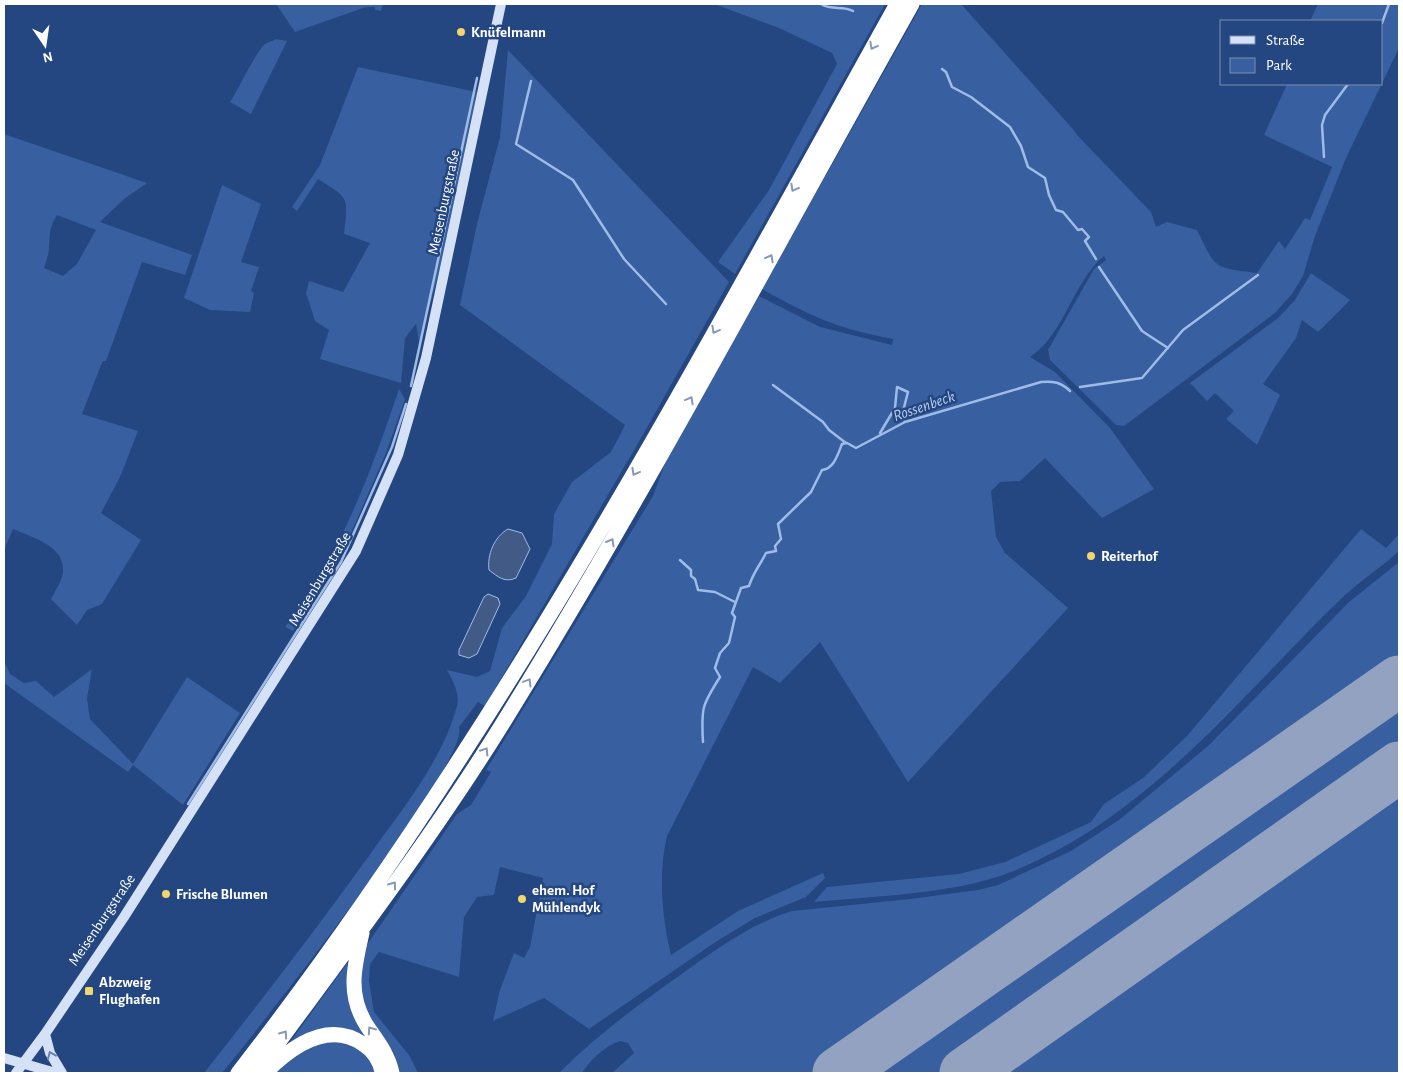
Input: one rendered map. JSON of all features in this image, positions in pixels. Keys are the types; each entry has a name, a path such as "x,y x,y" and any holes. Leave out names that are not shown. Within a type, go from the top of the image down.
{"highway":[{"path":"238,1073 354,917 516,669 628,485 897,4"},
{"path":"256,1073 455,797 503,724 582,593 912,4"},
{"path":"364,925 354,966 353,990 360,1014 382,1046 392,1073"},
{"path":"265,1073 284,1053 327,1034 341,1034 356,1039 368,1047 377,1057 382,1073"}],"main road":[{"name":"Meisenburgstraße","path":"16,1073 46,1034 124,917 333,590 360,543 398,455 426,358 501,4"},
{"path":"46,1034 50,1054 62,1073"},
{"path":"4,1058 56,1073"}],"green space":[{"path":"276,4 383,4 381,11 375,10 375,7 366,7 295,32"},
{"path":"714,4 885,4 735,274 718,262 769,190 837,64 832,53 779,28"},
{"path":"922,4 961,4 1078,136 1151,212 1156,227 1167,222 1197,230 1213,260 1231,269 1257,273 1279,241 1285,249 1305,218 1310,220 1332,167 1264,135 1287,85 1382,85 1346,158 1315,236 1303,276 1292,294 1275,313 1124,426 1116,425 1050,360 1048,350 1094,269 1106,260 1104,256 1084,280 1052,335 1030,357 1055,372 1110,428 1154,489 1102,518 1045,458 1020,481 1000,482 991,491 996,537 1005,553 1068,608 908,782 820,642 780,683 753,667 667,836 664,850 662,896 665,926 671,955 738,911 823,873 825,878 806,897 755,918 717,941 589,1029 544,998 493,1021 500,990 514,953 524,958 530,947 543,878 500,867 494,895 477,897 464,917 459,977 379,952 370,964 369,981 374,1012 409,1055 418,1073 398,1073 394,1053 365,1013 358,965 366,946 457,814 471,805 491,772 486,770 653,496 667,458 759,296 820,327 892,345 893,339 840,326 795,307 762,289"},
{"path":"1318,4 1399,4 1399,48 1383,81 1383,20 1310,20"},
{"path":"276,39 287,41 251,114 230,102 262,48 265,44"},
{"path":"508,50 729,282 641,438 485,706 478,702 459,727 454,750 432,790 358,897 222,1073 204,1073 330,909 396,819 432,765 442,746 458,701 454,683 447,670 477,677 490,671 502,628 526,596 552,544 554,514 572,482 611,452 625,425 460,305 477,224 500,137"},
{"path":"358,67 477,92 439,273 419,342 416,324 405,338 401,383 320,359 329,330 315,321 306,293 309,281 343,292 370,243 344,234 346,206 344,200 341,195 318,179 297,211 292,207 320,165"},
{"path":"4,134 147,183 124,199 100,222 192,255 185,275 142,262 106,361 103,361 101,365 82,414 138,431 120,477 101,513 141,540 102,604 87,610 77,625 51,599 63,573 62,561 58,554 45,543 13,529 4,550","holes":["57,215 96,230 77,264 63,276 44,268 49,252 51,227"]},
{"path":"222,185 261,204 241,262 259,267 251,291 254,293 250,312 210,310 184,298"},
{"path":"1311,273 1350,300 1318,332 1302,320 1296,338 1263,384 1280,395 1257,445 1226,419 1234,411 1215,393 1207,401 1190,383 1278,318 1295,300"},
{"path":"399,389 405,399 386,453 340,558 293,631 285,627 305,600 338,543 365,482"},
{"path":"1361,529 1386,548 1399,534 1399,551 1344,596 1190,751 1150,787 1107,820 1061,848 1011,872 989,879 940,890 814,902 827,887 959,874 1005,862 1091,822 1104,804 1143,778 1187,736"},
{"path":"1399,562 1399,1073 612,1073 634,1053 628,1043 620,1041 598,1054 582,1073 559,1073 634,1008 709,955 763,922 792,911 978,890 998,885 1071,851 1119,820 1208,746 1349,602"},
{"path":"4,661 10,674 24,683 36,681 54,697 92,669 87,699 90,719 133,764 187,677 240,713 183,805 133,765 128,772 4,683"},
{"path":"351,958 371,1042 356,1034 288,1045"},
{"path":"340,1040 363,1051 371,1060 375,1073 274,1073 289,1058 303,1049"}],"shaded area":[{"path":"508,529 522,533 530,549 516,578 505,580 489,570 489,558 495,542"},
{"path":"488,594 498,598 500,604 477,654 469,658 459,655 459,650 484,597"}],"waterway":[{"path":"821,4 853,11"},
{"name":"Rossenbeck","path":"1383,20 1389,4"},
{"path":"942,69 946,72 952,87 971,97 1010,127 1021,146 1028,167 1045,178 1049,195 1056,210 1063,212 1078,230 1082,229 1089,237 1085,241 1096,259"},
{"path":"411,386 477,78"},
{"path":"531,81 516,144 573,180 624,259 666,304"},
{"name":"Rossenbeck","path":"1324,157 1322,125 1325,115 1347,85"},
{"path":"1099,267 1142,331 1168,348"},
{"name":"Rossenbeck","path":"1080,387 1142,378 1183,330 1258,275"},
{"name":"Rossenbeck","path":"703,742 702,721 704,707 709,694 720,677 715,668 720,653 729,643 735,617 732,613 741,588 749,586 766,553 776,551 775,546 781,539 778,524 811,492 822,470 833,464 842,444 847,443 856,448 905,422 1041,382 1057,383 1070,391"},
{"path":"773,385 823,422 829,430 846,443"},
{"path":"880,433 895,408 897,387 908,392 902,415 905,422"},
{"path":"188,804 341,562 392,447 406,404"},
{"path":"680,560 691,570 691,576 695,579 698,590 715,592 735,602"}],"runway":[{"path":"838,1073 1399,681"},
{"path":"965,1073 1399,767"}],"place":[{"name":"Knüfelmann","path":"461,32"},
{"name":"Reiterhof","path":"1091,556"},
{"name":"Frische Blumen","path":"166,894"},
{"name":"ehem. Hof Mühlendyk","path":"522,899"},
{"name":"Abzweig Flughafen","path":"89,991"}]}
